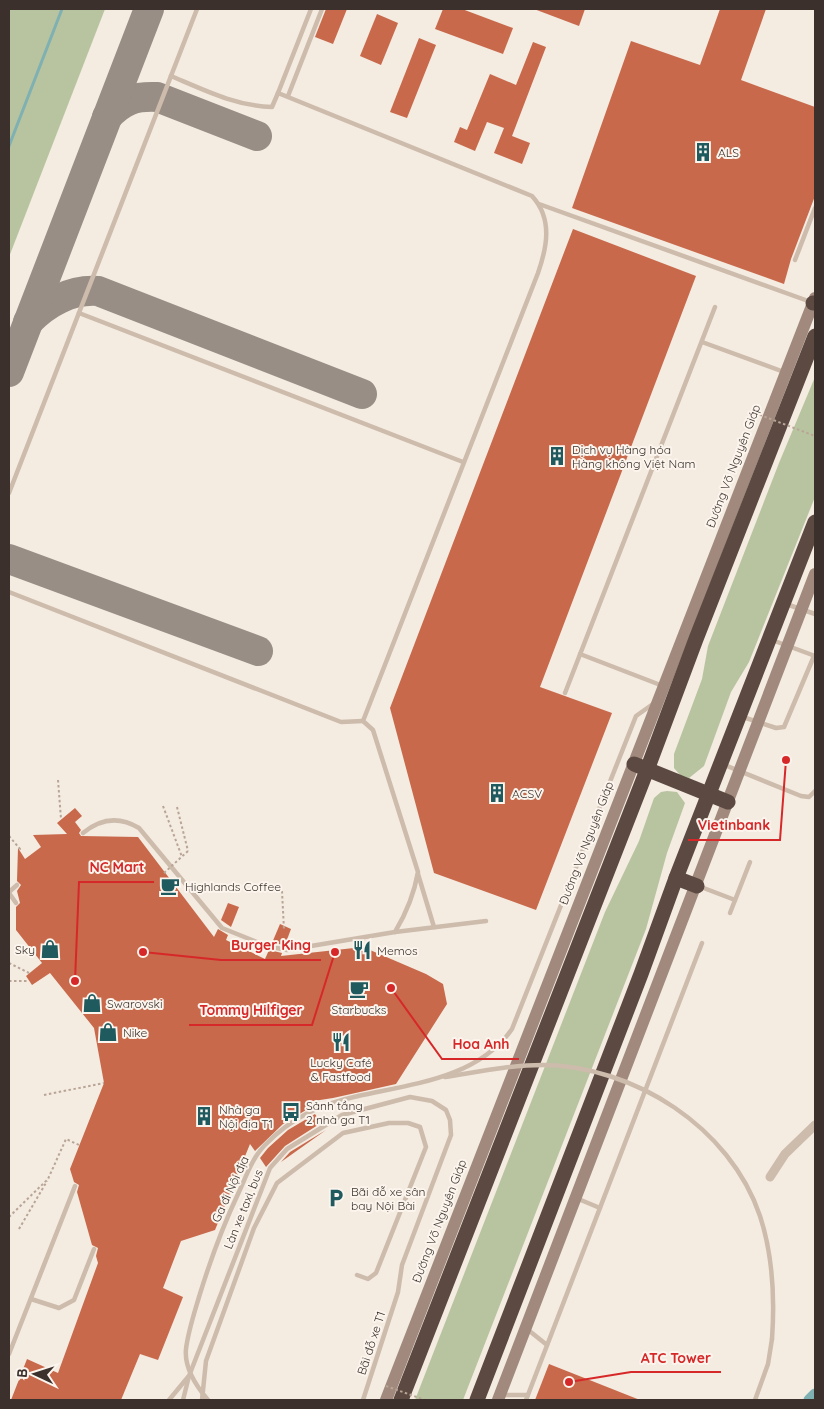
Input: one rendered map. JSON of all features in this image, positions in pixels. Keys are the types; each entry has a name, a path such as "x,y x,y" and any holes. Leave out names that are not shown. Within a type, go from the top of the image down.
{"highway":[{"name":"Đường Võ Nguyên Giáp","path":"401,1400 601,888 640,767 670,689 696,639 815,336"},
{"path":"477,1400 638,984 676,878 815,522"},
{"path":"640,767 728,802"},
{"path":"676,878 697,886"}],"main road":[{"name":"Đường Võ Nguyên Giáp","path":"386,1400 582,896 640,767 659,701 670,689 674,662 815,301"},
{"path":"499,1398 697,886 815,574"},
{"path":"674,662 696,639"},
{"path":"582,896 601,888"}],"street":[{"path":"770,1177 785,1154 815,1125"}],"lane":[{"path":"9,493 196,9"},
{"path":"171,76 221,97 253,106 272,108 311,9"},
{"path":"288,96 322,9"},
{"path":"278,93 532,196 539,204 544,217 547,236 544,254 363,721"},
{"path":"539,204 815,301"},
{"path":"795,260 815,208"},
{"path":"565,693 715,307"},
{"path":"79,313 463,462"},
{"path":"702,342 786,373"},
{"path":"9,592 341,722 363,721 374,730 434,928"},
{"path":"784,603 815,614"},
{"path":"740,716 776,728 784,727 815,656 770,639"},
{"path":"580,654 670,689"},
{"name":"Ga đi Nội địa","path":"445,1077 492,1051 503,1042 512,1029 636,716 659,701"},
{"path":"721,764 802,796 809,797 815,791"},
{"path":"83,832 93,824 110,819 126,820 139,828 222,928 266,946 287,950 395,932 486,921"},
{"path":"730,913 750,862"},
{"path":"395,932 407,912 414,894 418,872"},
{"path":"16,903 9,892 17,885"},
{"path":"697,886 735,900"},
{"path":"499,1398 527,1398 702,943"},
{"name":"Ga đi Nội địa","path":"208,1400 196,1385 188,1368 186,1350 194,1314 216,1241 254,1160 264,1146 289,1123 327,1103 445,1077 542,1065 582,1070 634,1084 678,1109 711,1137 743,1178 759,1214 770,1253 774,1300 772,1339 768,1364 755,1400"},
{"name":"Làn xe taxi, bus","path":"183,1400 189,1376 270,1168 288,1149 342,1115 410,1097 432,1101 446,1110 450,1120 451,1135 402,1265 398,1292"},
{"path":"202,1400 206,1361 254,1228 277,1182 343,1132 389,1123 408,1123 420,1127 426,1147 376,1273 368,1279 357,1275"},
{"path":"9,1354 75,1186"},
{"path":"576,1198 600,1208"},
{"path":"30,1299 59,1308 74,1300 94,1249"},
{"name":"Bãi đỗ xe T1","path":"362,1400 374,1370 398,1292"},
{"path":"526,1328 547,1346"},
{"path":"169,1400 189,1376"}],"path":[{"path":"744,444 755,413 815,436"},
{"path":"58,780 61,819"},
{"path":"163,806 182,857"},
{"path":"164,873 188,851 177,807"},
{"path":"9,836 19,850"},
{"path":"282,890 284,930"},
{"path":"9,963 30,973"},
{"path":"9,981 29,981"},
{"path":"44,1095 104,1083"},
{"path":"19,1229 48,1179 66,1139 79,1145"},
{"path":"9,1216 48,1179"},
{"path":"386,1386 425,1400"}],"green space":[{"path":"9,9 105,9 9,257"},
{"path":"815,377 815,497 749,662 731,692 704,766 689,778 680,775 674,768 674,754 702,679 708,646 779,463"},
{"path":"661,792 677,792 685,803 667,853 646,929 463,1400 415,1400 605,912 639,841 654,798"}],"building":[{"path":"326,9 347,9 333,44 315,37"},
{"path":"443,9 462,9 513,28 503,54 435,29"},
{"path":"534,9 585,9 579,26"},
{"name":"ALS","path":"720,9 766,9 741,80 815,107 815,196 791,259 784,284 572,208 631,41 700,65"},
{"path":"377,14 398,23 381,65 360,56"},
{"path":"419,38 436,45 407,118 390,112"},
{"path":"533,42 546,47 512,136 530,143 522,164 494,153 504,128 487,122 475,151 454,142 460,127 467,130 490,74 516,85"},
{"name":"Dịch vụ Hàng hóa Hàng không Việt Nam","path":"573,229 696,276 540,687 612,713 536,910 434,873 390,708"},
{"name":"Nhà ga Nội địa T1","path":"75,808 82,816 75,822 81,830 79,833 81,836 138,837 214,937 218,929 228,935 226,940 265,959 269,950 282,953 281,956 363,947 426,974 443,984 447,1004 396,1084 307,1102 311,1107 283,1124 255,1151 250,1144 215,1230 181,1241 163,1288 183,1297 158,1360 140,1354 121,1400 11,1400 27,1359 58,1373 98,1263 96,1256 98,1248 92,1245 77,1192 79,1185 74,1182 70,1169 104,1083 94,1028 50,973 32,985 26,976 42,963 16,930 16,907 20,903 17,891 21,885 17,881 18,848 25,859 41,847 33,835 67,834 57,823"},
{"path":"228,903 239,907 231,927 221,920"},
{"path":"280,924 291,929 285,945 272,943"},
{"path":"315,1114 321,1123 285,1146 266,1167 260,1158 268,1148 288,1130"},
{"path":"326,1130 281,1162 290,1152"},
{"path":"549,1364 640,1400 535,1400"}],"waterway":[{"path":"9,146 62,9"},
{"path":"809,1400 815,1394"}],"taxiway":[{"path":"9,372 149,9"},
{"path":"107,117 118,107 130,100 142,97 157,97 257,136"},
{"path":"28,322 51,303 69,295 78,292 98,291 362,394"},
{"path":"9,559 258,651"}],"place":[{"name":"ALS","path":"703,152"},
{"name":"Dịch vụ Hàng hóa Hàng không Việt Nam","path":"557,456"},
{"name":"Vietinbank","path":"786,760"},
{"name":"ACSV","path":"497,793"},
{"name":"Highlands Coffee","path":"170,886"},
{"name":"Sky","path":"50,949"},
{"name":"Memos","path":"362,950"},
{"name":"Burger King","path":"143,952"},
{"name":"Tommy Hilfiger","path":"335,952"},
{"name":"NC Mart","path":"75,981"},
{"name":"Hoa Anh","path":"391,988"},
{"name":"Starbucks","path":"359,989"},
{"name":"Swarovski","path":"92,1003"},
{"name":"Nike","path":"108,1032"},
{"name":"Lucky Café & Fastfood","path":"341,1042"},
{"name":"Sảnh tầng 2 nhà ga T1","path":"291,1112"},
{"name":"Nhà ga Nội địa T1","path":"204,1116"},
{"name":"Bãi đỗ xe sân bay Nội Bài","path":"336,1198"},
{"name":"ATC Tower","path":"569,1382"}]}
